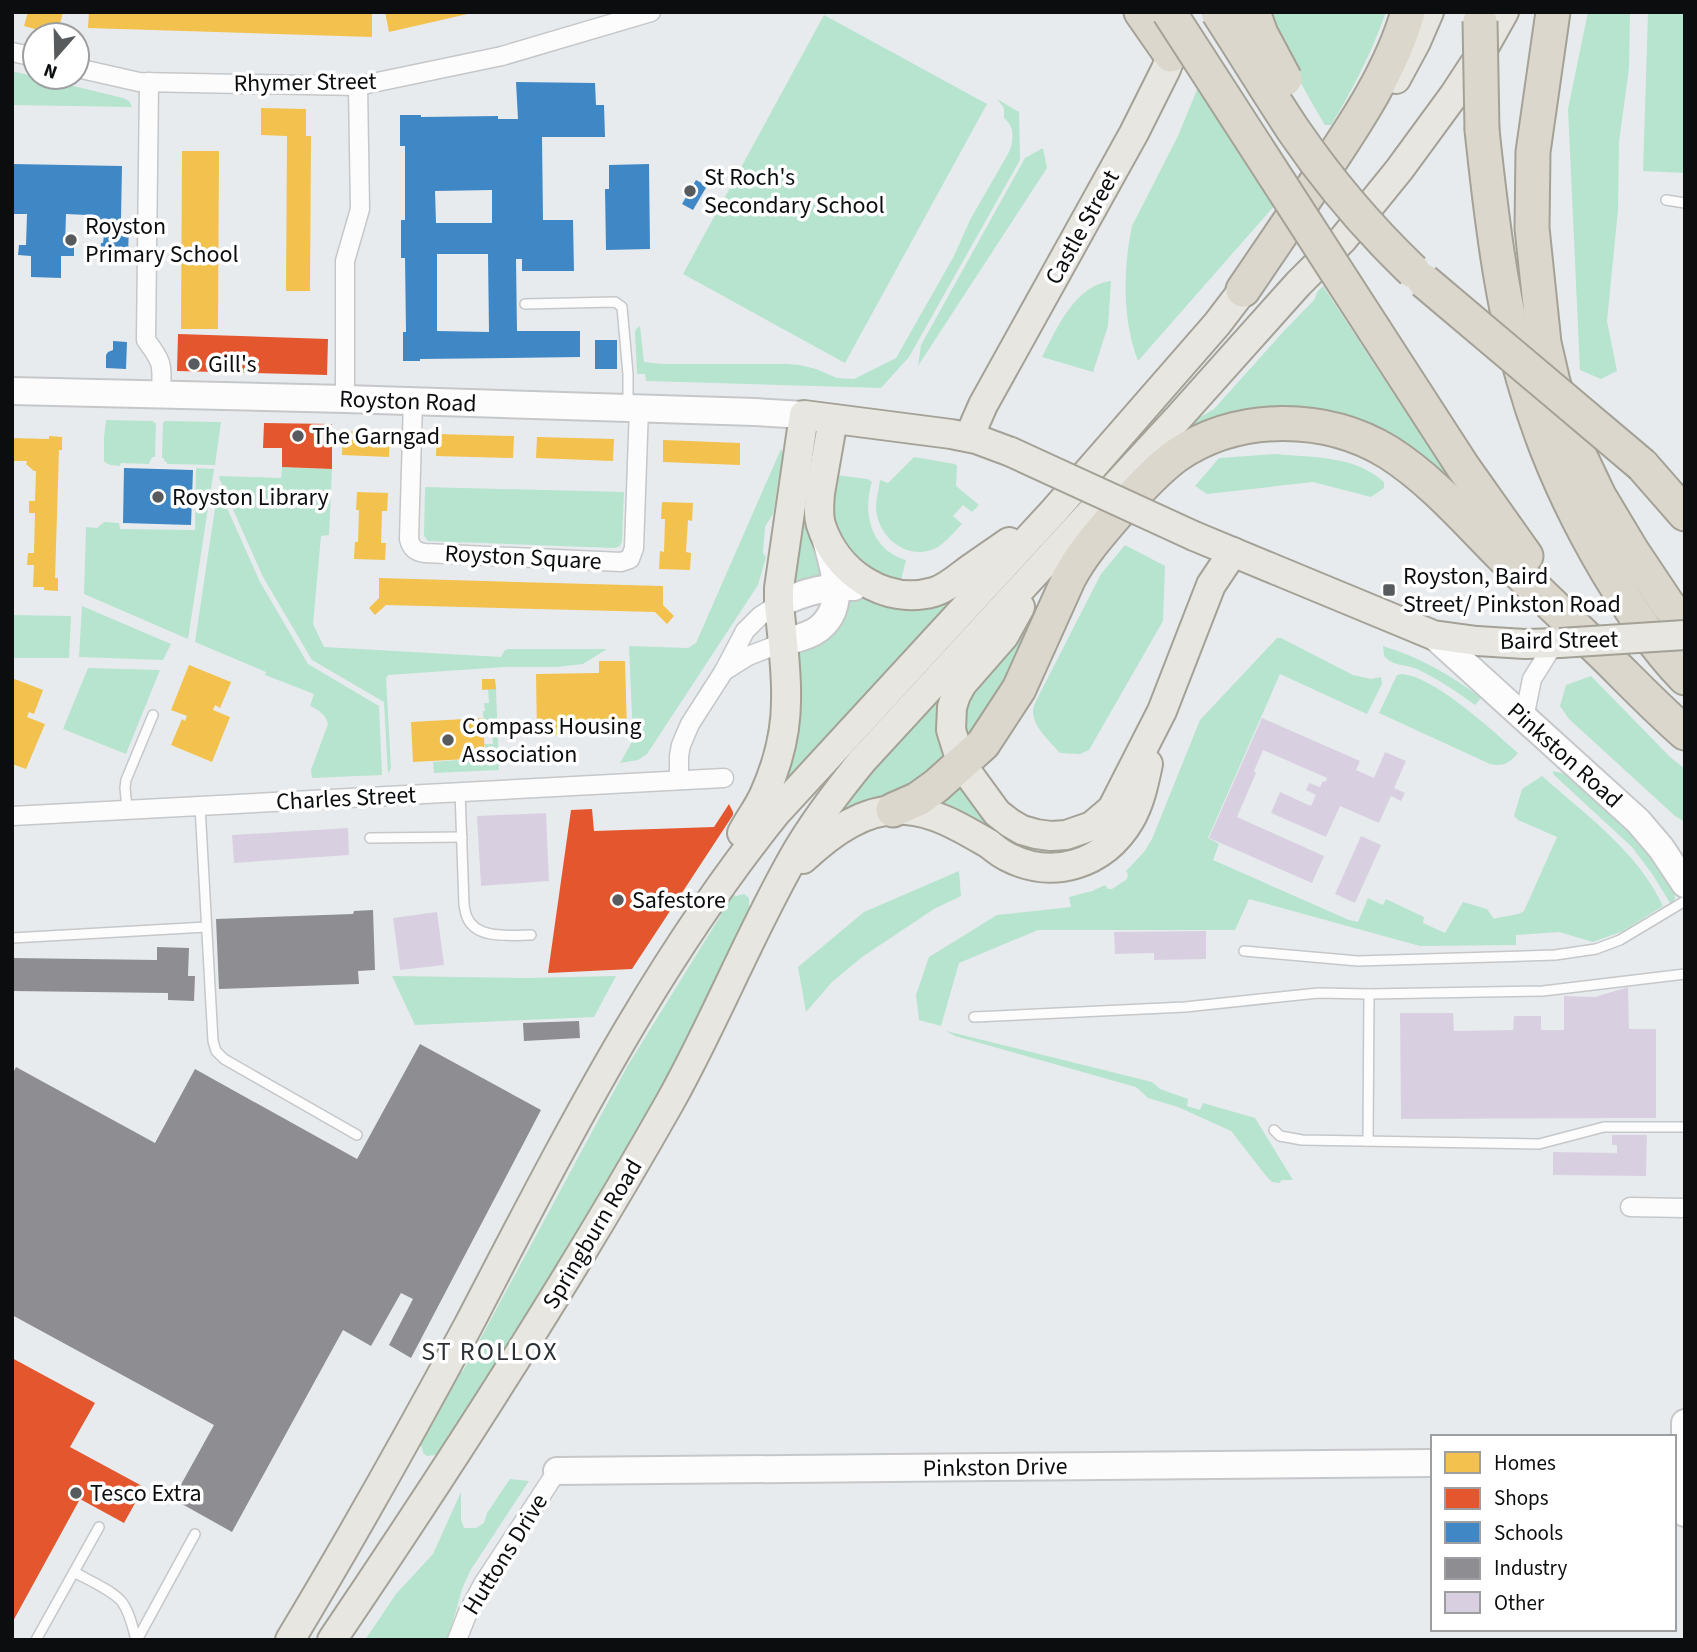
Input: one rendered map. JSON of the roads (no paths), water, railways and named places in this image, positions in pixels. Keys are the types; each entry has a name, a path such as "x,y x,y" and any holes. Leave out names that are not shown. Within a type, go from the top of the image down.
{"highway":[{"path":"1141,12 1171,55"},
{"path":"1169,12 1484,499 1561,599 1636,686"},
{"path":"1218,12 1294,131 1373,232 1549,368 1685,514"},
{"path":"1253,12 1281,72 1338,162 1423,270"},
{"path":"1243,290 1343,143 1396,46 1408,12"},
{"path":"1553,12 1533,152 1532,228 1547,356 1571,437 1599,496 1632,551 1668,605 1685,625"},
{"path":"1488,15 1482,130 1489,202 1507,310 1524,382 1553,466 1595,550 1646,631 1685,678"},
{"path":"893,810 918,799 974,765 1019,689 1069,578 1093,540 1146,482 1180,453 1221,433 1258,425 1289,423 1320,426 1361,439 1389,453 1448,500 1501,556 1685,733"}],"main road":[{"name":"Castle Street","path":"969,437 974,421 1156,90 1187,12"},
{"path":"290,1640 401,1449 605,1071 692,928 738,862 776,813 1054,510 1217,324 1338,171 1390,89 1429,12"},
{"path":"761,920 799,849 849,776 1298,284 1343,239 1399,170 1477,60 1488,15"},
{"path":"692,928 763,798 782,740 786,702 779,604 804,415"},
{"name":"Baird Street","path":"804,415 969,437 1011,452 1194,536 1433,635 1525,644 1685,635"},
{"path":"833,419 820,493 821,526 847,568 878,589 901,595 936,591 1054,510"},
{"path":"1042,566 1004,636 962,684 956,695 950,719 951,730 974,765 998,813 1022,830 1051,836 1066,835 1092,826 1112,809 1162,711 1211,585 1233,552"},
{"path":"761,920 776,892 814,849 835,832 858,819 893,810 913,811 944,820 1006,856 1029,865 1052,869 1094,857 1109,847 1130,820 1139,802 1162,711"},
{"name":"Springburn Road","path":"332,1640 438,1482 550,1307 670,1102 761,920"}],"street":[{"name":"Rhymer Street","path":"91,71 149,82 358,86 502,56 651,12"},
{"path":"149,82 146,340 160,360 161,394"},
{"path":"345,398 345,261 360,209 358,86"},
{"name":"Royston Road","path":"12,391 345,398 804,415"},
{"name":"Royston Square","path":"413,401 409,539 415,550 425,553 621,562 630,559 634,548 634,408"},
{"path":"724,671 748,656 806,636 827,620 835,604 837,587 821,526"},
{"path":"680,780 679,756 685,734 745,631 760,615 810,591 837,587 878,589"},
{"name":"Pinkston Road","path":"1433,635 1625,809 1650,834 1685,884"},
{"path":"1524,718 1532,679 1557,643"},
{"name":"Charles Street","path":"12,816 724,778"},
{"path":"1630,1207 1685,1208"},
{"path":"1685,1423 1685,1513"},
{"name":"Pinkston Drive","path":"557,1471 1431,1463"},
{"name":"Huttons Drive","path":"457,1640 483,1584 557,1471"}],"lane":[{"path":"1666,200 1685,203"},
{"path":"525,304 615,302 622,307 634,408"},
{"path":"127,810 126,780 153,715"},
{"path":"460,791 464,905 467,918 476,928 491,934 531,935"},
{"path":"200,806 213,1041 219,1055 357,1135"},
{"path":"370,838 462,837"},
{"path":"1244,951 1358,961 1555,955 1607,945 1640,929 1685,901"},
{"path":"12,938 206,927"},
{"path":"974,1017 1185,1007 1318,993 1543,991 1685,974"},
{"path":"1368,1141 1369,994"},
{"path":"1275,1130 1280,1136 1296,1139 1539,1144 1604,1127 1685,1127"},
{"path":"36,1640 99,1527"},
{"path":"136,1640 195,1534"},
{"path":"74,1572 105,1589 123,1603 136,1640"}],"place":[{"name":"St Roch's Secondary School","path":"690,191"},
{"name":"Royston Primary School","path":"71,240"},
{"name":"Gill's","path":"194,364"},
{"name":"The Garngad","path":"298,436"},
{"name":"Royston Library","path":"158,497"},
{"name":"Royston, Baird Street/ Pinkston Road","path":"1389,590"},
{"name":"Compass Housing Association","path":"448,740"},
{"name":"Safestore","path":"618,900"},
{"name":"Tesco Extra","path":"76,1493"}],"district":[{"name":"ST ROLLOX","path":"490,1351"}]}
